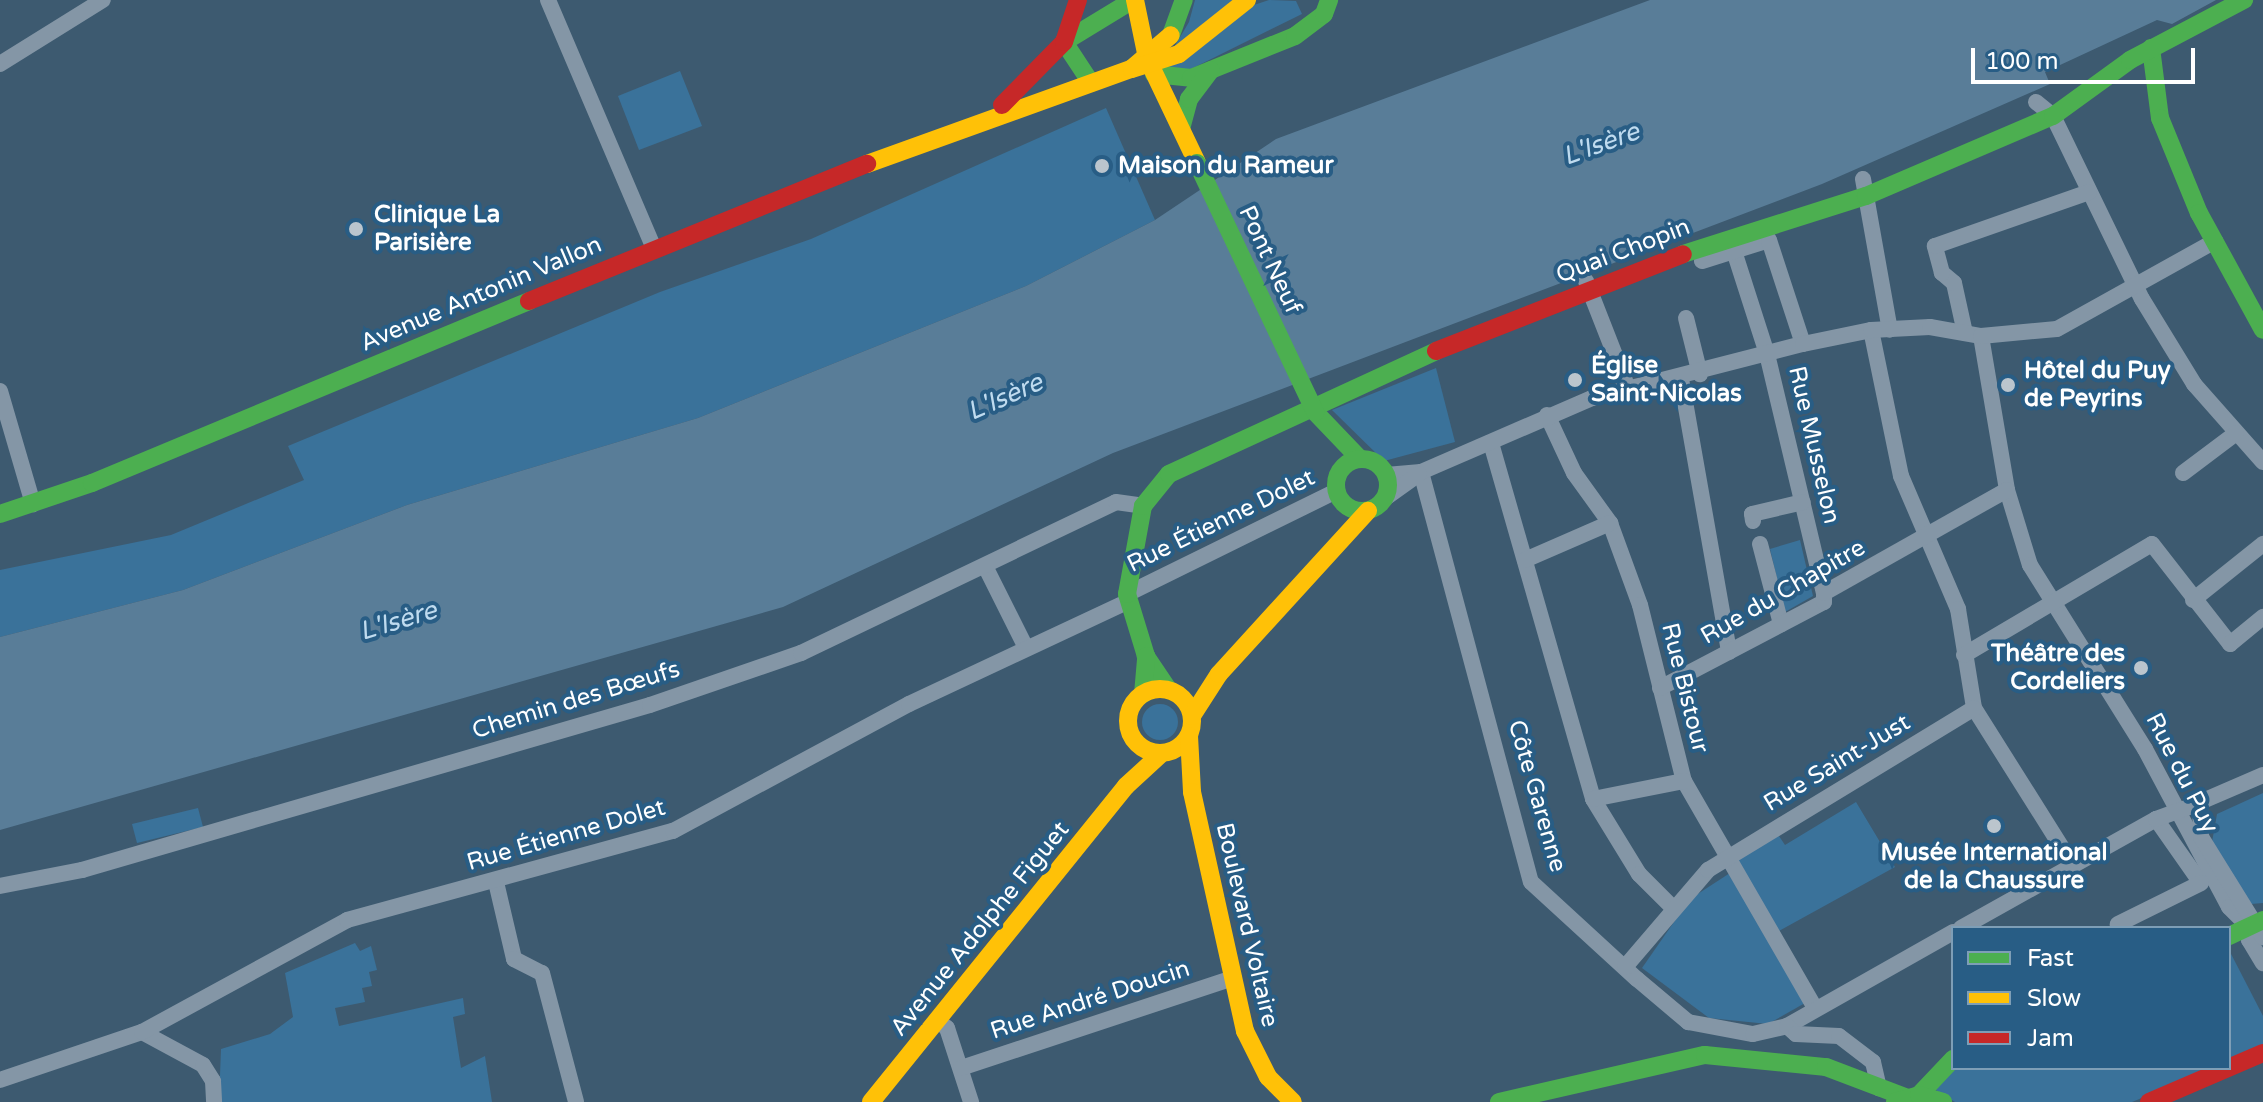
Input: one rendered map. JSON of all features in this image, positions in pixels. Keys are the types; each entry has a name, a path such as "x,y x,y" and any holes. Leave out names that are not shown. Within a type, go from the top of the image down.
{"main road":[{"path":"1064,42 1078,0"},
{"path":"1126,71 1171,35 1184,0"},
{"path":"981,119 1179,54 1247,0"},
{"path":"1154,74 1178,80 1212,70 1307,30 1329,0"},
{"name":"Quai Chopin","path":"1143,506 1169,474 1383,370 1587,285 1728,237 2053,116 2151,48 2244,0"},
{"path":"981,119 1023,90 1064,42 1129,2"},
{"name":"Pont Neuf","path":"1129,2 1154,74 1315,412 1340,490"},
{"path":"1064,42 1091,83"},
{"path":"2151,48 2150,74 2160,118 2199,213 2263,330"},
{"path":"2125,64 2150,74"},
{"path":"1181,129 1189,99 1212,70"},
{"name":"Avenue Antonin Vallon","path":"0,514 33,504 654,248 981,119"},
{"name":"Pont Neuf","path":"1315,412 1360,459 1386,475"},
{"path":"1329,551 1340,490 1360,459"},
{"path":"1146,656 1143,694 1128,718 1139,745 1165,752 1189,736 1192,716 1219,674 1329,551 1384,499 1386,475"},
{"path":"1340,490 1368,511"},
{"path":"1143,506 1127,598 1146,656 1192,716"},
{"path":"1143,694 1172,691 1219,674"},
{"name":"Boulevard Voltaire","path":"1189,736 1192,792 1233,978 1255,1057 1293,1102"},
{"name":"Avenue Adolphe Figuet","path":"1126,786 1139,745"},
{"name":"Avenue Adolphe Figuet","path":"871,1102 1126,786 1165,752"},
{"name":"Boulevard Voltaire","path":"1165,752 1192,792"},
{"path":"2231,1067 2263,1053"},
{"path":"1499,1102 1705,1055 1826,1067 1874,1091 1943,1102"},
{"path":"1906,1098 1951,1061"},
{"path":"2149,1102 2223,1070"}],"street":[{"path":"0,64 103,0"},
{"path":"548,0 654,248"},
{"path":"2036,102 2053,116 2089,192 2194,384 2236,433 2260,450"},
{"path":"1864,187 1890,330"},
{"name":"Rue du Puy","path":"2089,192 1935,246 1942,273 1954,283 1973,334 2007,490 2030,565 2145,749 2249,925"},
{"path":"1670,269 1769,240 1803,344"},
{"path":"1384,499 1421,472 1491,443 1547,415 1628,388 1681,379 1803,344 1871,330 1973,334 2057,329 2215,241"},
{"name":"Rue Musselon","path":"1734,251 1767,354 1824,593"},
{"path":"1587,285 1628,388"},
{"path":"1686,318 1700,374"},
{"path":"1871,330 1901,476 1958,609 1974,708 2073,865"},
{"path":"1681,379 1729,652"},
{"path":"0,391 5,429 33,504"},
{"name":"Rue Bistour","path":"1547,415 1574,473 1610,523 1660,688 1684,781 1815,1008"},
{"path":"2183,473 2236,433"},
{"path":"1491,443 1593,799 1639,874 1673,908"},
{"path":"1386,475 1421,472"},
{"name":"Côte Garenne","path":"1421,472 1531,882 1625,968 1688,1022 1753,1034 1787,1026 1951,933"},
{"name":"Rue Étienne Dolet","path":"2,1076 142,1032 347,920 496,882 673,831 721,810 852,734 1340,490"},
{"name":"Rue du Chapitre","path":"1660,688 1824,602 1824,593 1929,539 2007,490"},
{"name":"Chemin des Bœufs","path":"0,886 82,870 650,705 801,653 986,568 1116,502 1143,506"},
{"path":"1753,521 1752,514 1803,502"},
{"path":"1525,560 1610,523"},
{"path":"1760,544 1781,624"},
{"path":"1964,655 2152,544 2230,644 2263,617"},
{"path":"2193,600 2263,544"},
{"path":"986,568 1026,648"},
{"name":"Rue Saint-Just","path":"1625,968 1688,887 1726,858 1974,708"},
{"path":"1965,926 2156,819 2194,806 2263,775"},
{"path":"1593,799 1684,781"},
{"path":"2194,806 2201,837 2249,925 2249,940 2263,963"},
{"path":"2118,924 2201,883 2156,819"},
{"path":"496,882 514,959 542,973 576,1102"},
{"name":"Rue André Doucin","path":"961,1068 1233,978"},
{"path":"937,1020 947,1028 971,1102"},
{"name":"Côte Garenne","path":"1787,1026 1796,1034 1839,1036 1873,1062 1874,1091"},
{"path":"142,1032 203,1065 213,1081 214,1102"}],"shaded area":[{"path":"1195,0 1233,0 1173,49 1189,22"},
{"path":"1269,0 1296,1 1302,14 1185,72 1167,68 1251,6"},
{"path":"680,71 702,126 639,150 618,96"},
{"path":"1106,108 1155,220 1026,286 698,418 407,505 183,590 0,637 0,570 171,535 304,480 288,446 660,292 811,239"},
{"path":"1436,368 1455,442 1384,461 1332,410"},
{"path":"1800,540 1813,596 1785,612 1770,549"},
{"path":"1160,704 1173,709 1178,722 1173,735 1160,740 1147,735 1142,722 1147,709"},
{"path":"2263,793 2263,903 2251,904 2212,842 2217,814"},
{"path":"1856,802 1895,867 1777,932 1736,859 1777,833 1785,845"},
{"path":"198,808 203,827 137,843 132,824"},
{"path":"1730,873 1805,1003 1768,1024 1709,1018 1642,968 1690,899"},
{"path":"355,943 360,951 371,946 377,970 369,972 372,986 362,988 365,1002 335,1008 339,1026 463,998 465,1014 453,1017 461,1068 485,1056 492,1102 219,1102 221,1049 270,1034 293,1017 285,973"},
{"path":"2231,954 2263,1016 2263,1048 2231,1061"},
{"path":"1952,1070 2210,1070 2132,1102 1955,1102 1931,1087"}],"water":[{"name":"L'Isère","path":"1650,0 2216,0 2172,24 2157,20 2045,72 2050,84 1822,184 1113,453 783,607 0,830 0,637 183,590 407,505 698,418 1026,286 1155,220 1276,139"}],"traffic: fast":[{"path":"1064,42 1133,0"},
{"path":"1171,35 1184,0"},
{"path":"1154,74 1191,78 1295,36 1324,14 1329,0"},
{"path":"1683,254 1866,196 2053,116 2130,60 2244,0"},
{"path":"1064,42 1091,83"},
{"path":"2151,48 2160,118 2199,213 2263,330"},
{"path":"1181,129 1189,99 1211,70"},
{"path":"1197,163 1315,412"},
{"path":"0,514 92,483 529,301"},
{"path":"1168,689 1146,656 1127,594 1143,506 1169,474 1436,351"},
{"path":"1315,412 1360,459"},
{"path":"1362,459 1380,467 1388,485 1380,503 1362,511 1344,503 1336,485 1344,467 1362,459"},
{"path":"1143,694 1146,656"},
{"path":"2231,935 2263,920"},
{"path":"1499,1102 1705,1055 1826,1067 1905,1097"},
{"path":"1919,1095 1951,1061"},
{"path":"1895,1102 1919,1095 1943,1102"}],"traffic: slow":[{"path":"1135,0 1147,58 1197,163"},
{"path":"1179,54 1247,0"},
{"path":"1131,69 1171,35"},
{"path":"1132,69 1179,54"},
{"path":"867,164 1131,69"},
{"path":"1192,716 1219,674 1368,511"},
{"path":"1160,689 1172,691 1183,698 1190,709 1192,721 1190,733 1183,744 1172,751 1160,753 1148,751 1137,744 1130,733 1128,721 1130,709 1137,698 1148,691 1160,689"},
{"path":"1189,736 1192,792 1245,1031 1268,1077 1293,1102"},
{"path":"871,1102 1126,786 1162,753"}],"traffic: jam":[{"path":"1002,105 1064,42 1078,0"},
{"path":"529,301 867,164"},
{"path":"1436,351 1683,254"},
{"path":"2231,1067 2263,1053"},
{"path":"2149,1102 2223,1070"}],"place":[{"name":"Maison du Rameur","path":"1102,166"},
{"name":"Clinique La Parisière","path":"356,229"},
{"name":"Église Saint-Nicolas","path":"1575,380"},
{"name":"Hôtel du Puy de Peyrins","path":"2008,385"},
{"name":"Théâtre des Cordeliers","path":"2141,668"},
{"name":"Musée International de la Chaussure","path":"1994,826"}]}
